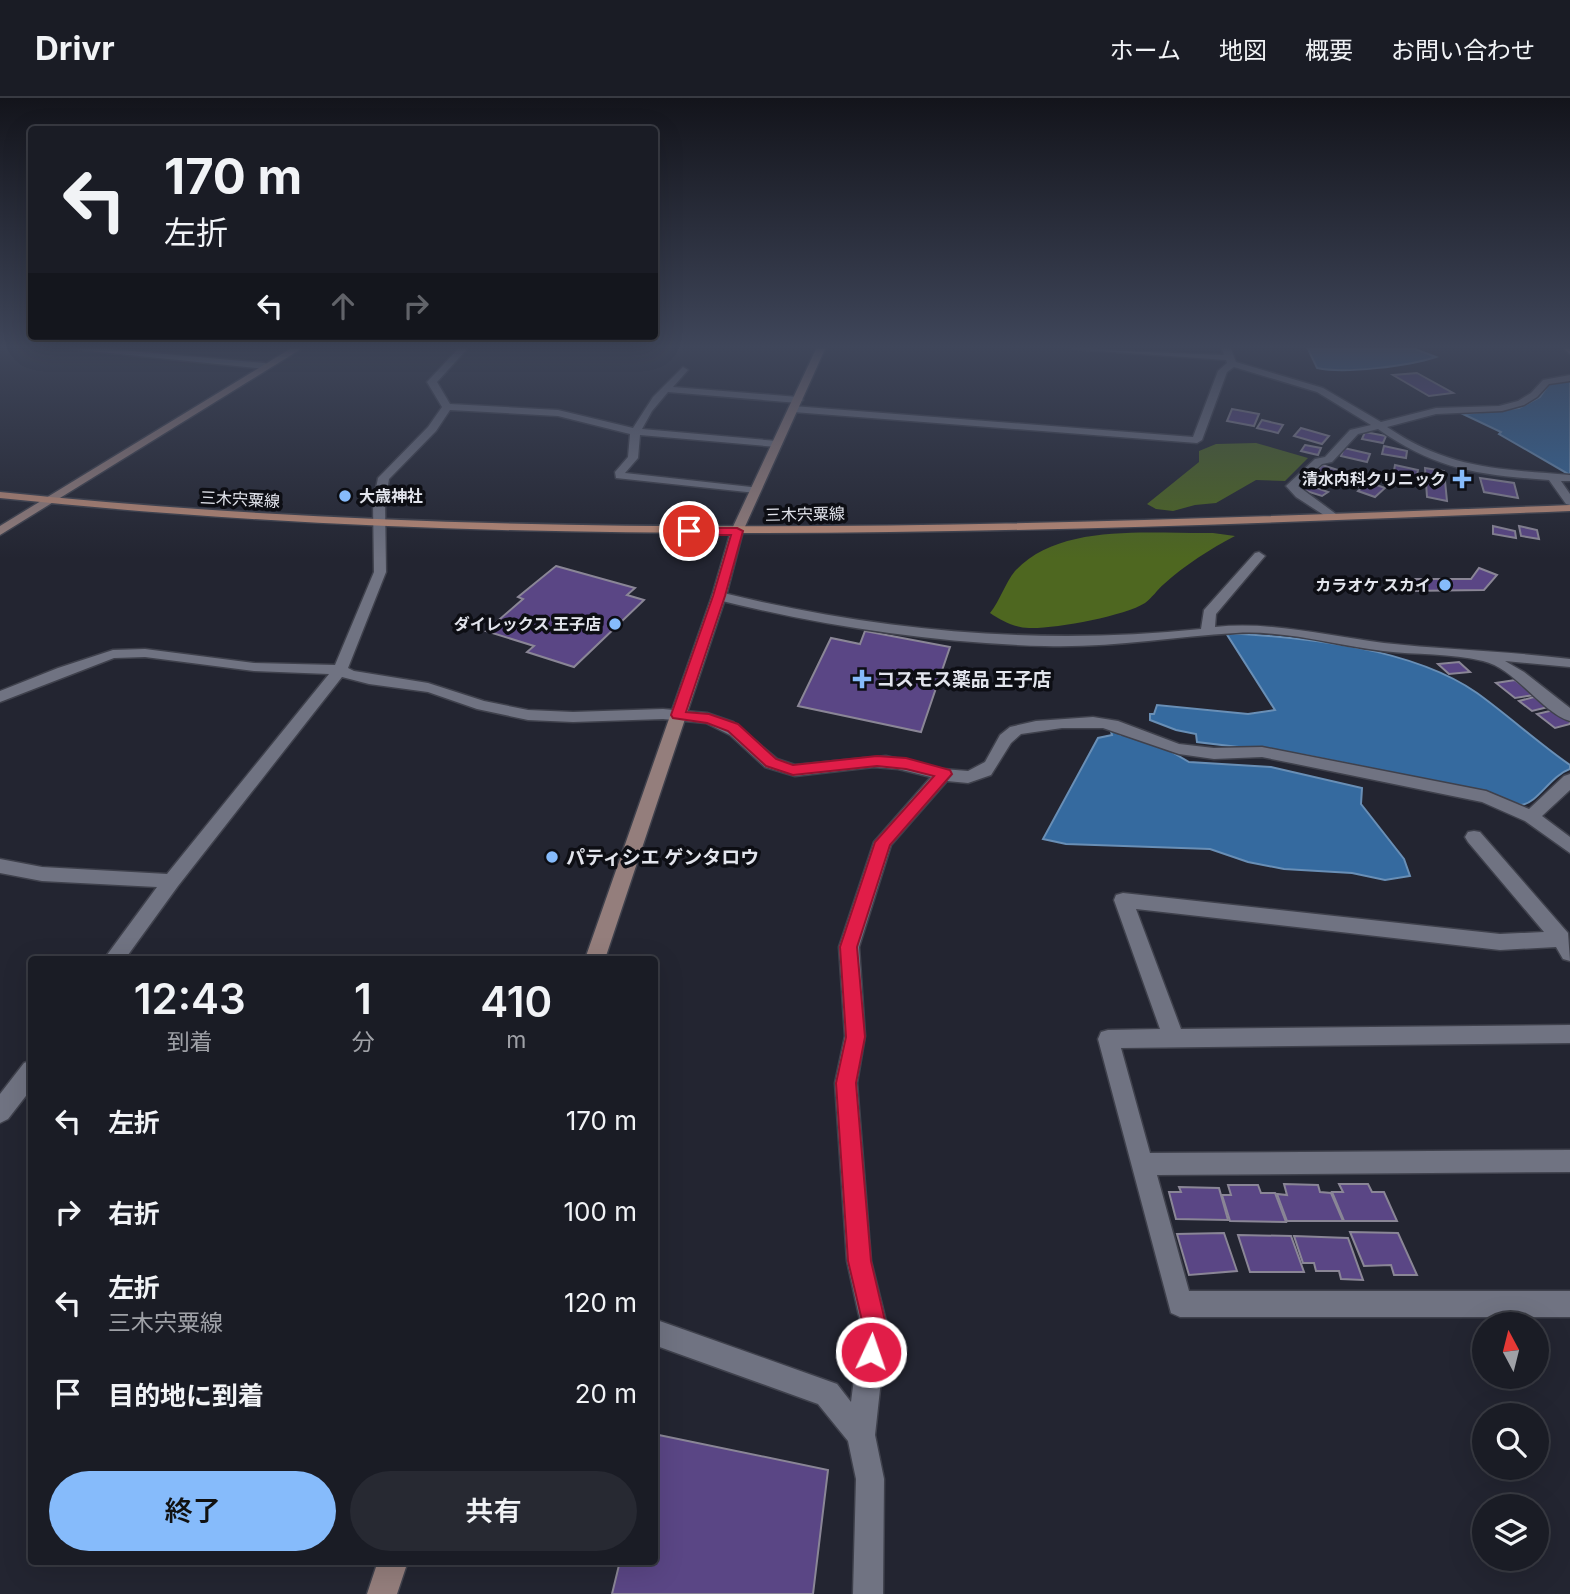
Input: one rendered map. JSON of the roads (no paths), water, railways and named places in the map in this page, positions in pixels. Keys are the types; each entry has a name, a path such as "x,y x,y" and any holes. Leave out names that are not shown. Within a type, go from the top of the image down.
{"main road":[{"name":"三木宍粟線","path":"0,495 182,512 381,523 737,531 1334,517 1570,508"}],"street":[{"path":"0,531 179,419"},
{"path":"116,956 172,881 340,670 380,572 379,503 384,478 439,419"},
{"path":"585,419 636,432 777,444"},
{"path":"642,419 631,445 633,458 621,472 621,476 756,490"},
{"path":"597,956 719,596 737,531 788,419"},
{"path":"960,419 1197,440 1205,419"},
{"path":"1369,419 1424,453 1443,461 1469,467 1570,478"},
{"path":"1334,517 1324,506 1296,492 1292,486 1319,461 1328,460 1354,432 1404,419"},
{"path":"1552,477 1570,502"},
{"path":"1208,631 1209,613 1259,556"},
{"path":"719,596 776,610 937,635 1046,642 1134,640 1208,631 1264,629 1384,647 1489,657 1514,656 1570,663"},
{"path":"0,697 62,671 113,654 145,653 254,667 340,670 352,677 422,686 477,704 528,715 579,718 678,715 709,719 733,727 771,763 793,770 877,761 970,777 991,766 1010,733 1023,728 1112,723 1166,746 1227,754 1262,752 1486,797 1531,817 1570,846"},
{"path":"1489,657 1519,675 1570,716"},
{"path":"868,1594 870,1479 860,1436 874,1325 859,1261 846,1083 855,1037 849,947 883,842 944,774"},
{"path":"1531,817 1570,779"},
{"path":"1474,837 1565,946"},
{"path":"0,866 42,874 172,881"},
{"path":"1174,1038 1123,900 1500,942 1565,946"},
{"path":"1570,1034 1108,1039 1180,1304 1570,1304"},
{"path":"0,1112 28,1075"},
{"path":"1142,1164 1570,1161"},
{"path":"658,1333 827,1394 860,1436"},
{"path":"382,1594 392,1565"}],"water":[{"path":"1473,419 1570,419 1570,475 1499,434 1501,432"},
{"path":"1226,633 1323,642 1390,655 1422,665 1477,693 1570,765 1570,769 1556,777 1533,800 1521,805 1408,776 1304,755 1197,742 1196,734 1150,720 1150,714 1154,714 1157,705 1248,714 1275,710"},
{"path":"1110,728 1121,735 1129,733 1165,748 1189,762 1271,767 1362,788 1361,804 1404,859 1410,876 1385,880 1352,873 1284,869 1248,862 1210,849 1066,844 1043,839 1098,738 1112,735"}],"place":[{"name":"清水内科クリニック","path":"1462,479"},
{"name":"大歳神社","path":"345,496"},
{"name":"カラオケ スカイ","path":"1445,585"},
{"name":"ダイレックス 王子店","path":"615,624"},
{"name":"コスモス薬品 王子店","path":"862,679"},
{"name":"パティシエ ゲンタロウ","path":"552,857"}]}
